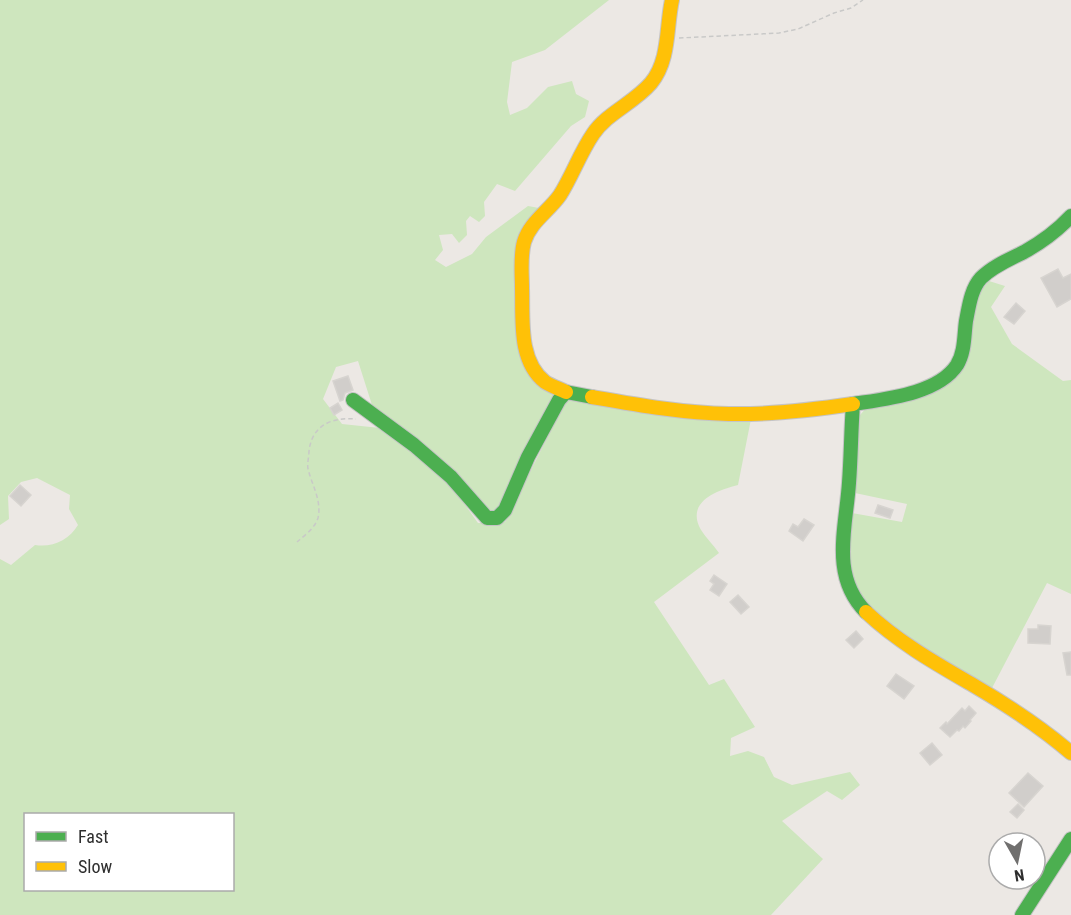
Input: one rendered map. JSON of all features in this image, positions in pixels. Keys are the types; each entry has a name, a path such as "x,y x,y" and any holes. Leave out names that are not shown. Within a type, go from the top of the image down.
{"street":[{"path":"672,0 667,21 667,42 660,68 651,83 620,111 603,122 593,134 559,196 536,221 524,242 523,344 532,365 545,382 566,392 648,408 730,414 818,409 932,387 946,378 956,365 962,351 972,293 980,280 992,270 1042,242 1062,227 1071,216"},
{"path":"353,400 414,445 451,477 487,518 497,518 505,510 528,457 559,400 566,392"},
{"path":"853,404 848,494 843,530 843,568 848,588 861,607 888,632 923,656 993,697 1071,753"},
{"path":"1022,915 1071,839"}],"path":[{"path":"667,42 678,38 798,30 834,13 851,8 863,0"},
{"path":"297,542 317,521 319,506 308,466 314,434 322,425 333,420 360,420"}],"green space":[{"path":"0,0 609,0 545,50 512,62 507,102 510,115 527,108 548,87 572,81 576,94 589,101 585,117 571,126 515,191 497,184 484,202 485,216 479,222 470,216 466,221 467,235 459,243 452,234 439,235 443,250 435,260 446,267 472,254 486,237 528,206 539,208 522,241 522,344 560,393 506,504 491,515 372,405 358,361 336,367 323,399 342,424 380,428 448,481 478,523 505,522 568,396 751,419 738,485 714,493 701,503 698,509 699,526 719,553 654,602 709,685 724,679 755,727 731,738 730,756 748,751 764,757 774,777 792,785 850,772 860,785 842,800 827,791 782,821 823,859 771,915 0,915 0,559 11,565 35,545 60,542 78,525 69,509 70,495 37,478 21,482 8,496 9,519 0,525"},
{"path":"989,281 1005,286 991,307 1012,344 1063,381 1071,380 1071,594 1047,583 992,688 911,641 874,611 860,594 851,576 849,553 852,513 902,522 907,504 855,493 860,415 868,406 944,387 976,297"}],"building":[{"path":"1058,269 1063,278 1071,274 1071,299 1057,307 1041,278"},
{"path":"1016,303 1025,311 1014,324 1004,317"},
{"path":"348,376 353,390 345,393 343,400 340,401 333,381"},
{"path":"338,403 342,410 334,415 330,408"},
{"path":"20,485 31,495 21,506 10,496"},
{"path":"878,505 893,510 890,518 875,513"},
{"path":"804,519 814,525 803,541 789,531 793,524 798,527"},
{"path":"714,575 727,584 719,596 710,590 714,584 710,581"},
{"path":"738,595 749,607 741,614 730,602"},
{"path":"1038,625 1051,626 1050,644 1028,643 1028,629 1038,629"},
{"path":"856,631 863,639 854,648 846,640"},
{"path":"1071,652 1071,675 1067,675 1063,653"},
{"path":"896,674 914,686 904,699 887,686"},
{"path":"969,706 976,713 965,728 963,726 950,737 940,728 962,708 965,711"},
{"path":"932,743 942,755 930,765 920,753"},
{"path":"1028,773 1043,786 1024,807 1009,793"},
{"path":"1018,804 1024,810 1017,818 1010,812"}],"traffic: fast":[{"path":"866,612 855,598 844,567 843,551 853,404 910,394 937,383 948,375 962,355 969,304 981,278 996,266 1043,240 1071,216"},
{"path":"353,400 414,445 451,477 487,518 497,518 505,510 528,457 559,400 566,392 592,397"},
{"path":"1022,915 1071,839"}],"traffic: slow":[{"path":"566,392 545,382 536,373 526,351 522,313 524,242 535,223 560,195 588,141 599,127 644,90 657,74 664,54 672,0"},
{"path":"592,397 643,406 729,414 791,412 853,404"},
{"path":"866,612 904,642 1011,708 1071,753"}]}
